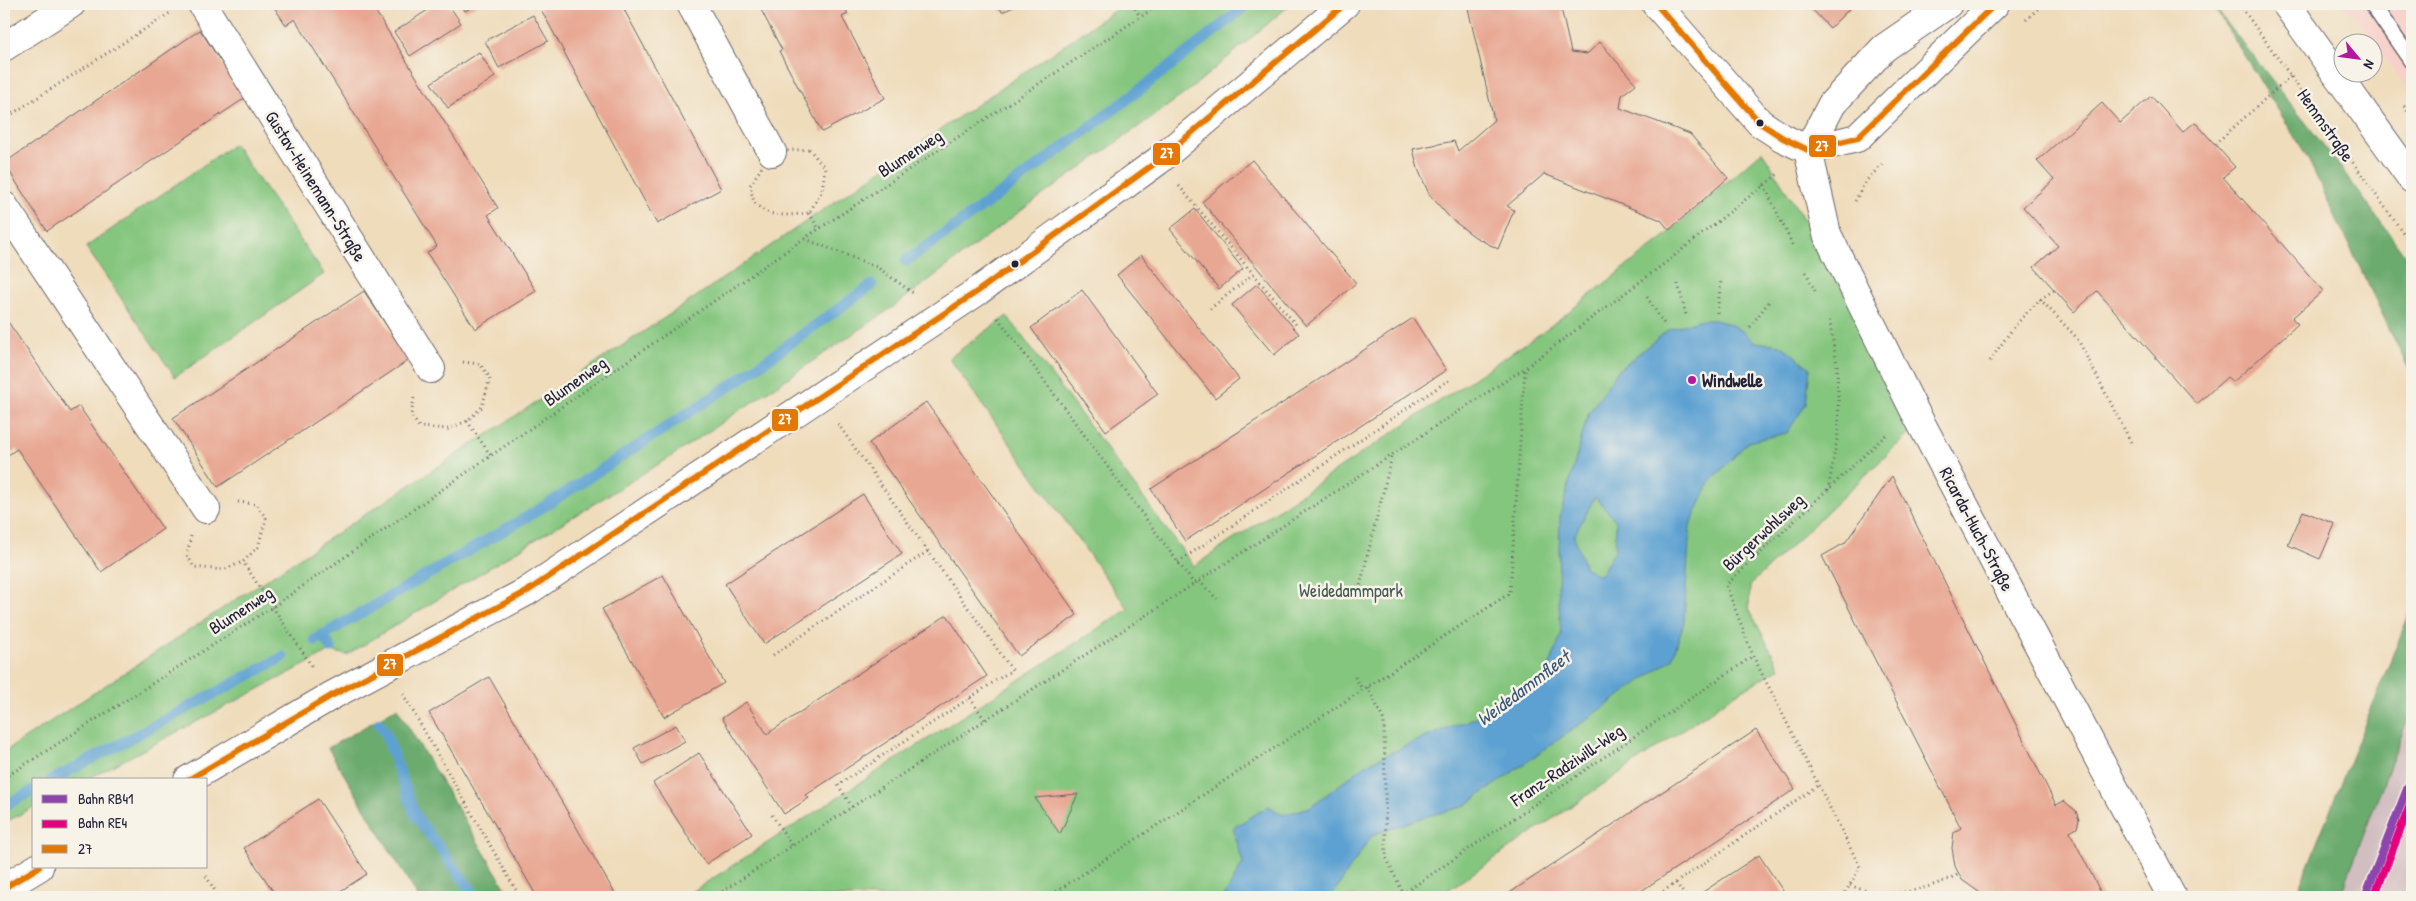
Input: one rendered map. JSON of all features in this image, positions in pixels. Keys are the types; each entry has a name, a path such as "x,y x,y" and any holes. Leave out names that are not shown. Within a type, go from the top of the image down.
{"street":[{"name":"Gustav-Heinemann-Straße","path":"202,4 430,369"},
{"path":"691,4 772,152"},
{"path":"191,778 331,696 526,592 978,291 1158,161 1345,4"},
{"path":"1656,4 1760,123 1783,138 1808,150 1856,138 1994,4"},
{"path":"1808,150 1832,104 1884,48 1948,4"},
{"path":"2286,4 2412,179"},
{"path":"4,48 55,8"},
{"name":"Ricarda-Huch-Straße","path":"1808,150 1827,234 1914,410 2172,897"},
{"path":"4,206 206,510"},
{"path":"4,888 37,868"}],"lane":[{"path":"2372,4 2412,62"}],"path":[{"path":"1133,4 1140,17"},
{"name":"Blumenweg","path":"4,778 274,606 805,238 1160,4"},
{"path":"2022,24 2042,4"},
{"name":"Hemmstraße","path":"2239,4 2412,245"},
{"path":"4,119 176,9"},
{"path":"2215,144 2291,76"},
{"path":"714,897 1525,368 1665,263 1808,150"},
{"path":"1827,234 1851,209 1866,181 1890,155"},
{"path":"1158,161 1298,327"},
{"path":"809,213 819,229"},
{"path":"805,238 877,267 942,314"},
{"path":"1210,309 1253,274"},
{"path":"1717,313 1721,281"},
{"path":"1678,284 1686,315"},
{"path":"1990,360 2022,315 2040,299 2054,290"},
{"path":"978,291 1194,584"},
{"path":"1648,297 1664,324"},
{"path":"2040,299 2077,338 2131,442"},
{"path":"1750,327 1770,300"},
{"path":"1828,314 1837,365 1839,428 1828,490"},
{"path":"467,361 480,364 490,378 482,406 467,421 448,429 419,427 411,414 413,399 430,369 467,361"},
{"path":"1048,897 1510,594 1525,368"},
{"path":"1178,562 1452,378"},
{"path":"818,396 1012,670 838,785 852,807"},
{"name":"Bürgerwohlsweg","path":"1843,897 1860,867 1752,656 1726,586 1914,410"},
{"path":"467,421 491,456"},
{"path":"1359,590 1392,456"},
{"path":"242,501 256,504 266,518 258,547 243,562 224,570 194,567 186,555 189,539 206,510 242,501"},
{"path":"773,654 928,551"},
{"path":"243,562 274,606 331,696"},
{"path":"1199,581 1217,599"},
{"name":"Franz-Radziwill-Weg","path":"1398,897 1752,656"},
{"path":"387,666 520,897"},
{"path":"1355,677 1363,690"},
{"path":"1368,687 1384,721 1386,857 1403,893"},
{"path":"970,698 985,720"},
{"path":"1655,897 1818,786"},
{"path":"772,815 792,846"},
{"path":"1850,885 1876,895 1898,894 1935,886 1960,874"},
{"path":"206,876 219,897"},
{"path":"1676,883 1686,897"}],"shaded area":[{"path":"2344,4 2412,4 2412,94 2384,57 2384,32 2365,32"},
{"path":"2412,708 2412,897 2340,897"}],"green space":[{"path":"1124,4 1291,4 1187,92 1026,207 893,307 672,456 347,655 331,651 90,778 32,778 32,808 4,823 4,752 681,307"},
{"path":"2212,4 2339,165 2412,265 2412,376 2305,153"},
{"path":"234,144 324,274 175,377 86,247"},
{"name":"Weidedammpark","path":"1762,151 1833,268 1912,431 1750,585 1749,609 1780,668 1734,695 1438,897 684,897 1128,609 949,358 1007,316 1194,566 1544,331 1663,238"},
{"path":"2412,607 2412,708 2340,897 2295,897"},
{"path":"397,708 511,897 418,897 328,748"}],"water":[{"path":"1698,320 1715,320 1730,324 1745,333 1754,342 1781,345 1810,368 1806,404 1787,433 1748,442 1710,482 1690,526 1684,622 1672,659 1463,807 1424,817 1372,835 1331,897 1224,897 1243,863 1233,828 1269,806 1283,815 1310,807 1367,764 1414,742 1487,713 1545,677 1561,636 1558,587 1560,516 1588,414 1618,370 1668,330","holes":["1595,497 1616,521 1615,551 1600,575 1585,568 1574,536"]}],"building":[{"path":"272,4 371,4 498,208 488,215 536,291 475,329 427,253 437,246 295,19 286,25"},
{"path":"437,4 448,4 461,23 410,56 394,32"},
{"path":"461,4 479,4 465,11"},
{"path":"538,4 621,4 721,189 657,224"},
{"path":"758,4 843,4 848,14 842,17 885,98 822,132 779,51 782,50"},
{"path":"998,4 1021,4 1002,12"},
{"path":"1467,4 1560,4 1571,52 1587,54 1600,42 1636,84 1622,95 1620,108 1690,134 1728,178 1669,230 1661,220 1544,174 1507,206 1514,210 1498,249 1475,237 1451,219 1429,194 1418,169 1413,149 1454,141 1458,151 1494,120"},
{"path":"1807,4 1854,4 1830,28"},
{"path":"533,15 548,41 499,68 485,41"},
{"path":"200,30 245,98 47,231 4,163"},
{"path":"479,52 495,77 448,108 431,83"},
{"path":"2151,96 2183,132 2195,122 2235,167 2223,177 2323,291 2292,318 2298,324 2233,382 2227,377 2197,404 2097,291 2074,312 2034,267 2058,246 2023,207 2054,180 2037,161 2102,103 2120,123"},
{"path":"1252,160 1356,283 1306,326 1202,202"},
{"path":"1195,209 1243,269 1219,289 1170,229"},
{"path":"1141,255 1239,379 1215,398 1117,275"},
{"path":"1257,284 1299,334 1274,355 1232,305"},
{"path":"1082,290 1158,394 1106,431 1031,328"},
{"path":"364,291 409,360 218,487 173,418"},
{"path":"4,316 70,412 79,406 163,529 101,572 17,449 8,455 4,448"},
{"path":"1413,318 1446,370 1185,541 1151,489"},
{"path":"926,402 1077,615 1019,656 869,443"},
{"path":"1892,476 2056,805 2064,801 2076,811 2079,820 2077,828 2070,832 2103,897 1986,897 1962,880 1955,866 1952,848 1954,832 1961,828 1822,556 1845,543"},
{"path":"863,494 902,554 764,644 725,584"},
{"path":"2303,511 2335,524 2320,559 2288,545"},
{"path":"663,575 724,683 664,717 602,609"},
{"path":"947,615 987,676 806,795 809,798 784,814 722,718 746,702 767,734"},
{"path":"489,677 617,897 537,897 429,713"},
{"path":"676,725 685,741 643,764 634,748"},
{"path":"1756,730 1795,789 1632,897 1510,897 1508,894"},
{"path":"699,753 752,834 706,864 653,783"},
{"path":"1078,794 1060,834 1035,798"},
{"path":"318,799 367,874 331,897 277,897 244,848"},
{"path":"1759,855 1787,897 1702,897 1700,894"}],"waterway":[{"path":"906,261 1079,136 1248,4"},
{"path":"315,640 537,511 733,384 872,285"},
{"path":"322,635 331,648"},
{"path":"56,778 283,657"},
{"path":"379,723 385,732 415,815 476,897"},
{"path":"4,806 32,791"}],"rail line":[{"name":"RB41","path":"2365,897 2412,776"},
{"name":"RE4","path":"2374,897 2412,800"}],"transit line":[{"name":"27","path":"191,778 331,696 526,592 978,291 1158,161 1345,4"},
{"name":"27","path":"1656,4 1760,123 1783,138 1808,150 1857,138 1995,4"},
{"name":"27","path":"4,888 37,868"}],"place":[{"name":"Windwelle","path":"1692,380"}],"water label":[{"name":"Weidedammfleet","path":"1523,688"}]}
